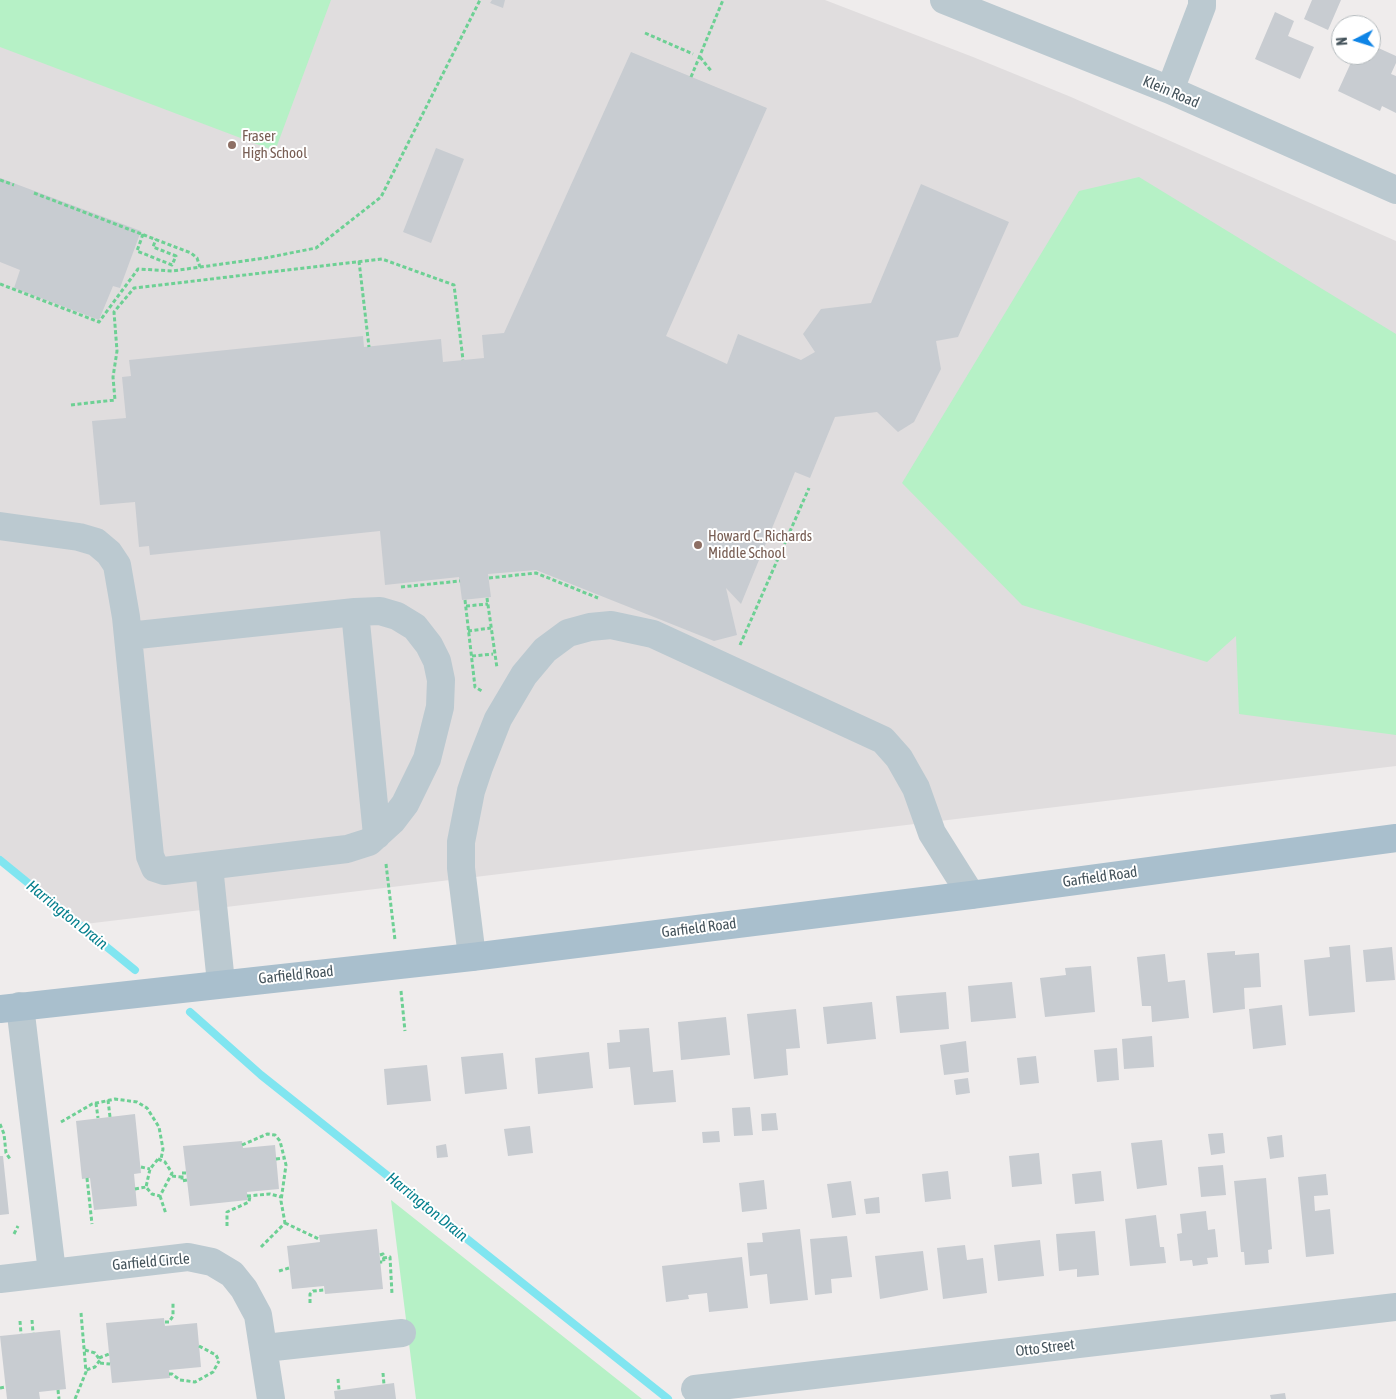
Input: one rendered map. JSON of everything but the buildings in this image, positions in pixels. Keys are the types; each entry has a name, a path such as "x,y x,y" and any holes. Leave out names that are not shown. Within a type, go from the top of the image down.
{"main road":[{"name":"Garfield Road","path":"10,1008 221,983 472,957 972,895 1396,838"}],"street":[{"name":"Klein Road","path":"944,0 1170,90 1396,190"},
{"path":"1170,90 1205,2"},
{"path":"0,526 79,537 96,542 109,553 117,565 121,580 128,636 150,856 155,868 164,871 347,849 369,842 405,804 427,759 440,707 441,680 433,653 415,627 397,616 380,611 355,612 128,636"},
{"path":"355,612 377,835"},
{"path":"472,957 461,868 461,842 471,791 479,767 498,720 524,675 545,650 568,632 590,627 611,625 653,634 883,740 899,758 916,788 932,833 972,895"},
{"path":"209,866 221,983"},
{"path":"10,1008 52,1272"},
{"name":"Garfield Circle","path":"0,1279 188,1257 212,1262 232,1274 244,1289 258,1315 271,1399"},
{"name":"Otto Street","path":"695,1389 1396,1307"},
{"path":"264,1348 402,1333"}],"path":[{"path":"0,284 99,322 138,269 172,271 316,248 381,197 480,0"},
{"path":"691,77 723,0"},
{"path":"645,33 693,54"},
{"path":"699,57 712,72"},
{"path":"0,180 14,186"},
{"path":"34,193 191,253 197,258 200,267"},
{"path":"143,234 137,251 172,265 176,256 153,247 156,239"},
{"path":"71,405 116,400 114,377 118,351 114,312 134,288 359,261 382,259 454,285 463,360"},
{"path":"359,261 368,347"},
{"path":"737,652 809,488"},
{"path":"489,578 536,573 599,598"},
{"path":"392,588 460,581"},
{"path":"487,598 495,666 501,671"},
{"path":"465,600 475,687 489,695"},
{"path":"466,606 488,604"},
{"path":"468,631 491,628"},
{"path":"472,656 493,654"},
{"path":"386,861 396,948"},
{"path":"400,984 405,1031"},
{"path":"55,1123 68,1119 86,1106 108,1100 126,1099 137,1102 147,1108 159,1127 162,1149 161,1159 171,1170 172,1176 160,1196 166,1214"},
{"path":"108,1100 110,1117"},
{"path":"96,1103 98,1118"},
{"path":"242,1145 258,1137 275,1135 284,1148 285,1158 281,1197 285,1223"},
{"path":"0,1152 6,1149"},
{"path":"276,1159 285,1158"},
{"path":"146,1187 154,1161 161,1159"},
{"path":"141,1167 150,1169"},
{"path":"182,1177 182,1173 186,1173"},
{"path":"172,1176 182,1177"},
{"path":"182,1177 182,1181 187,1180"},
{"path":"87,1178 92,1224"},
{"path":"135,1188 146,1187"},
{"path":"146,1187 152,1194 160,1196"},
{"path":"227,1226 227,1212 249,1202 248,1196 270,1194 281,1197"},
{"path":"285,1223 319,1239"},
{"path":"261,1247 285,1223"},
{"path":"380,1255 383,1254 384,1258"},
{"path":"384,1258 390,1257 392,1294"},
{"path":"380,1262 384,1262 384,1258"},
{"path":"279,1271 289,1268"},
{"path":"310,1303 310,1294 313,1291 324,1290"},
{"path":"165,1322 169,1322 173,1316 173,1302"},
{"path":"75,1399 85,1380 86,1370 81,1313"},
{"path":"32,1320 33,1333"},
{"path":"20,1321 21,1334"},
{"path":"169,1374 180,1380 195,1382 213,1372 221,1361 199,1346"},
{"path":"85,1350 99,1358 100,1363"},
{"path":"99,1358 109,1354"},
{"path":"86,1370 100,1363 110,1364"},
{"path":"383,1373 384,1385"},
{"path":"338,1379 339,1390"},
{"path":"0,1388 5,1388"},
{"path":"58,1390 59,1399"}],"shaded area":[{"name":"Howard C. Richards Middle School","path":"0,0 825,0 1071,97 1396,241 1396,766 85,924 0,856"}],"green space":[{"path":"0,0 331,0 275,151 0,47"},
{"path":"1139,177 1396,334 1396,735 1239,714 1236,636 1207,662 1022,605 902,483 1079,191"},
{"path":"391,1200 642,1399 416,1399"}],"waterway":[{"name":"Harrington Drain","path":"0,860 135,970"},
{"name":"Harrington Drain","path":"190,1012 261,1075 668,1399"}],"place":[{"name":"Fraser High School","path":"232,145"},
{"name":"Howard C. Richards Middle School","path":"698,545"}]}
